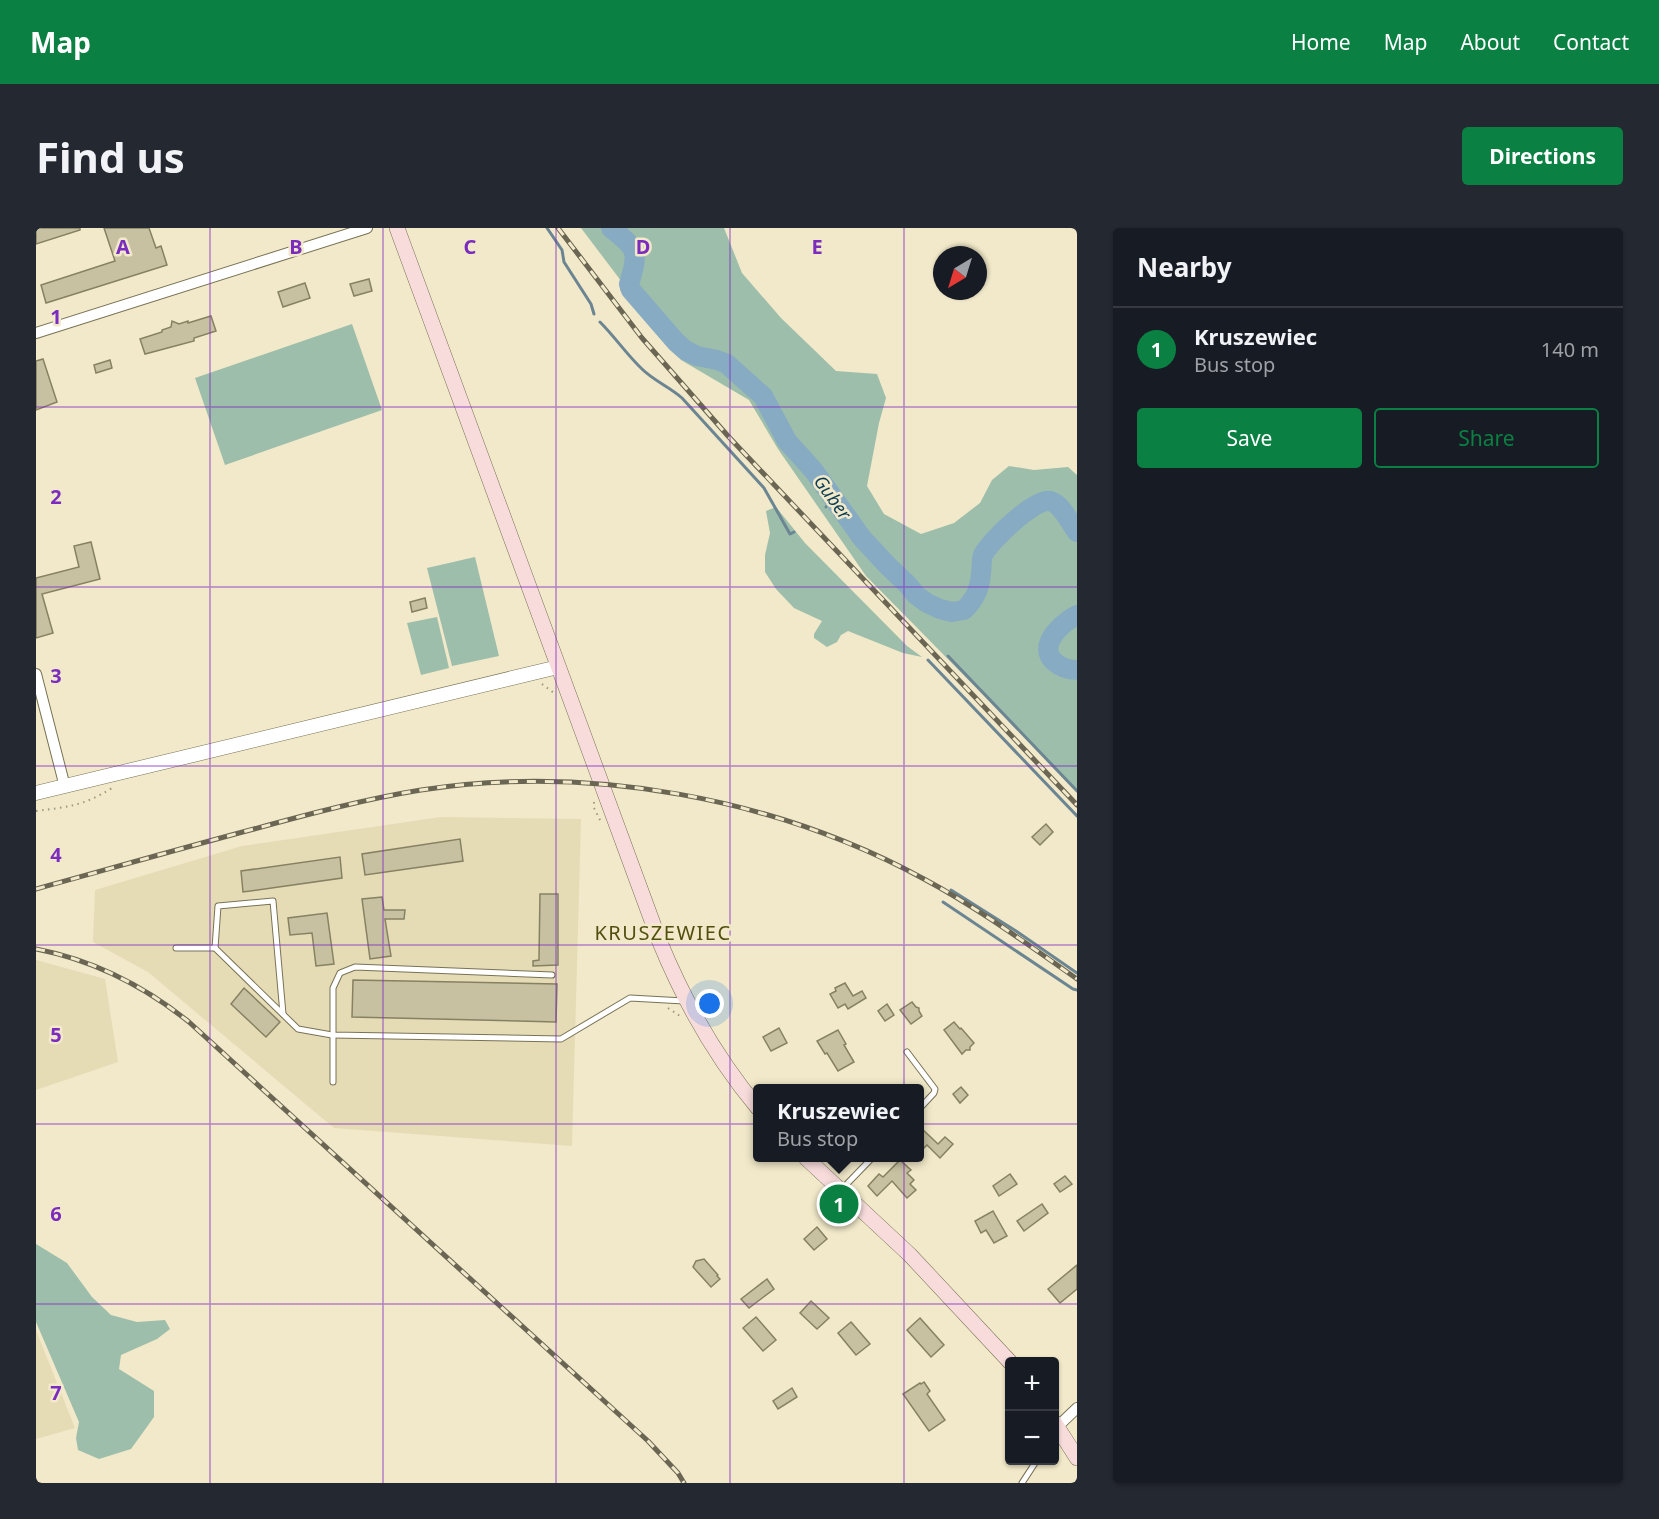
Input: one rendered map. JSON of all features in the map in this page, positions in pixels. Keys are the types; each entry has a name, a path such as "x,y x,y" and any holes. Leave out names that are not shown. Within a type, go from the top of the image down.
{"main road":[{"path":"397,228 659,940 686,1002 728,1070 753,1102"},
{"path":"810,1162 910,1255 1005,1357"},
{"path":"1059,1433 1077,1458"}],"street":[{"path":"36,333 367,228"},
{"path":"36,793 558,667"},
{"path":"36,674 65,787"},
{"path":"1059,1428 1077,1408"}],"lane":[{"path":"215,948 218,906 273,901 283,1015"},
{"path":"176,948 215,948 298,1029 332,1035 561,1039 630,998 686,1002"},
{"path":"333,1083 333,988 340,973 355,967 552,975"},
{"path":"907,1052 935,1089 924,1104"},
{"path":"841,1190 868,1162"},
{"path":"1022,1483 1034,1465"}],"path":[{"path":"541,683 554,693 558,701"},
{"path":"36,811 72,807 93,800 118,784"},
{"path":"594,800 594,808 602,825"}],"shaded area":[{"path":"441,817 581,819 572,1146 334,1128 148,972 93,942 95,890 242,846"},
{"path":"36,960 105,979 118,1062 36,1090"},
{"path":"36,1330 75,1428 36,1439"}],"green space":[{"path":"581,228 724,228 742,273 781,318 836,371 877,374 886,398 867,486 884,514 921,534 954,523 980,503 992,480 1009,466 1034,470 1068,467 1077,475 1077,790 866,576 778,449 749,400 681,360"},
{"path":"352,324 382,410 225,465 195,378"},
{"path":"776,507 805,543 907,646 922,657 903,653 848,631 841,635 837,642 827,647 814,638 822,621 794,608 776,589 765,572 765,555 770,533 766,511"},
{"path":"475,557 499,656 452,666 427,568"},
{"path":"437,617 449,668 421,675 407,623"},
{"path":"36,1244 67,1263 92,1297 111,1315 137,1322 165,1320 170,1329 157,1339 121,1355 119,1369 154,1391 154,1417 131,1449 99,1459 78,1450 76,1438 79,1422 36,1322"}],"building":[{"path":"36,228 80,228 80,230 36,244"},
{"path":"104,228 149,228 156,248 161,246 167,265 46,303 41,285 115,261"},
{"path":"369,279 372,291 354,296 350,284"},
{"path":"305,283 310,298 283,307 278,292"},
{"path":"211,316 216,331 194,338 194,341 145,354 140,339 171,327 172,321 179,324 188,321 188,323"},
{"path":"43,359 57,402 36,410 36,361"},
{"path":"110,360 112,368 96,373 94,365"},
{"path":"91,542 100,579 42,594 53,633 36,638 36,578 79,567 74,546"},
{"path":"425,598 427,608 412,612 410,602"},
{"path":"1046,824 1053,832 1040,845 1032,837"},
{"path":"460,839 463,861 365,875 362,854"},
{"path":"340,857 342,878 243,892 241,871"},
{"path":"540,894 558,894 558,965 533,966 533,961 539,960"},
{"path":"382,897 384,910 405,910 404,919 385,919 391,956 370,959 362,899"},
{"path":"327,913 334,964 316,966 312,933 290,935 288,918"},
{"path":"353,980 557,984 556,1022 352,1017"},
{"path":"845,983 853,996 862,991 866,998 848,1009 845,1004 838,1008 830,994 836,991 835,988"},
{"path":"244,988 280,1022 266,1037 231,1004"},
{"path":"912,1002 919,1008 922,1016 911,1024 900,1010"},
{"path":"887,1004 894,1015 885,1021 878,1011"},
{"path":"954,1022 974,1043 970,1050 962,1054 944,1030"},
{"path":"779,1028 787,1043 771,1051 763,1037"},
{"path":"838,1030 854,1062 838,1071 817,1041"},
{"path":"961,1087 968,1095 960,1103 953,1094"},
{"path":"924,1131 938,1144 945,1137 953,1144 940,1158 927,1145 924,1148"},
{"path":"898,1162 902,1162 911,1170 907,1173 914,1180 910,1184 916,1190 907,1198 892,1181 877,1196 868,1186 879,1174 883,1177"},
{"path":"1010,1174 1017,1184 999,1196 993,1186"},
{"path":"1065,1176 1072,1184 1060,1192 1054,1184"},
{"path":"1042,1204 1048,1213 1024,1231 1017,1221"},
{"path":"993,1211 1007,1236 994,1243 986,1230 981,1233 975,1221"},
{"path":"817,1227 827,1239 814,1250 804,1239"},
{"path":"704,1259 720,1279 711,1287 693,1267 696,1261"},
{"path":"1077,1265 1077,1289 1060,1303 1048,1289"},
{"path":"767,1279 774,1289 749,1308 741,1299"},
{"path":"811,1301 829,1318 817,1329 800,1313"},
{"path":"756,1317 776,1340 763,1351 743,1328"},
{"path":"920,1318 944,1345 931,1357 907,1330"},
{"path":"851,1322 870,1344 856,1355 838,1333"},
{"path":"924,1382 930,1391 927,1394 945,1420 929,1431 903,1394"},
{"path":"792,1388 797,1397 778,1409 773,1401"}],"waterway":[{"path":"547,228 562,250 564,262 591,304 594,314"},
{"name":"Guber","path":"611,228 627,241 634,252 635,258 629,284 631,290 685,350 697,356 727,364 763,396 787,441 814,471 862,538 916,595 927,603 952,612 964,610 978,589 982,557 987,549 1003,531 1034,506 1043,502 1054,503 1077,532"},
{"path":"622,290 629,284"},
{"path":"600,322 642,369 682,398 764,488 790,534 794,532"},
{"path":"826,507 833,497"},
{"name":"Guber","path":"1077,615 1058,629 1048,647 1051,658 1060,666 1077,670"},
{"path":"948,656 1077,791"},
{"path":"928,660 1077,816"},
{"path":"951,890 1077,973"},
{"path":"943,902 1077,990"}],"railway":[{"path":"558,228 642,338 728,436 1077,805"},
{"path":"36,889 295,818 358,802 421,790 485,783 550,782 615,785 680,794 744,808 806,827 867,851 964,902 1077,979"},
{"path":"36,949 78,960 117,976 154,997 189,1022 648,1441 678,1473 684,1483"}],"place":[{"name":"Kruszewiec","path":"839,1204"}],"district":[{"name":"KRUSZEWIEC","path":"663,932"}]}
